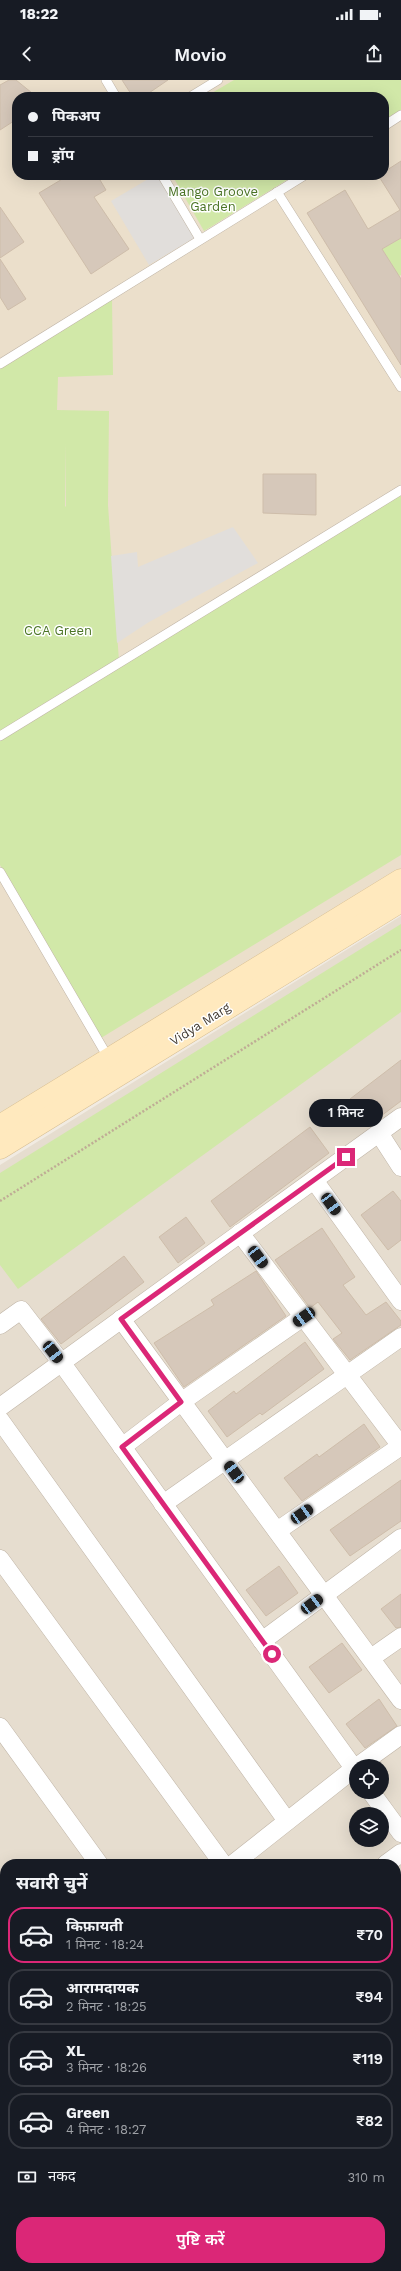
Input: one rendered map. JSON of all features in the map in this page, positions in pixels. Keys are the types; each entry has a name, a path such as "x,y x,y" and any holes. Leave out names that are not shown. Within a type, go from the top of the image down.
{"main road":[{"name":"Vidya Marg","path":"0,1126 401,880"},
{"name":"Vidya Marg","path":"0,1148 401,901"}],"street":[{"path":"0,1406 401,1117"},
{"path":"379,1133 401,1167"},
{"path":"314,1180 401,1300"},
{"path":"240,1233 401,1446 277,1531"},
{"path":"0,1325 21,1310 61,1362 262,1641 349,1759"},
{"path":"122,1447 181,1402 304,1317"},
{"path":"121,1319 181,1402 325,1594 401,1700"},
{"path":"163,1504 401,1337"},
{"path":"0,1420 287,1821"},
{"path":"262,1641 401,1538"},
{"path":"0,1559 219,1859"},
{"path":"371,1658 401,1637"},
{"path":"0,1727 95,1859"},
{"path":"368,1759 401,1735"},
{"path":"239,1859 349,1773"},
{"path":"376,1799 401,1833"},
{"path":"393,1859 401,1853"}],"lane":[{"path":"106,80 113,92"},
{"path":"197,92 213,81"},
{"path":"389,123 401,115"},
{"path":"165,180 200,239"},
{"path":"0,364 296,180"},
{"path":"276,192 401,387"},
{"path":"0,736 401,490"},
{"path":"0,872 108,1059"}],"path":[{"path":"0,1201 401,950"}],"shaded area":[{"path":"0,80 401,80 401,874 0,1114"},
{"path":"147,180 160,180 194,238 149,265 111,201"},
{"path":"233,527 258,563 149,622 117,643 111,556 137,552 138,567"},
{"path":"401,916 401,1859 0,1859 0,1165"}],"green space":[{"path":"234,80 401,80 401,110 389,117 389,92 214,92"},
{"name":"Mango Groove Garden","path":"175,180 287,180 204,231"},
{"path":"401,238 401,275 399,276 382,249"},
{"name":"CCA Green","path":"112,297 113,375 58,377 57,410 109,411 108,505 119,661 0,735 0,366","holes":["65,443 66,506 65,507"]},
{"path":"401,493 401,855 101,1038 0,865 0,738"},
{"path":"401,924 401,1012 18,1289 0,1265 0,1173"}],"building":[{"path":"9,80 16,80 31,92 12,92 12,122 0,130 0,85"},
{"path":"122,80 168,80 150,92 130,92"},
{"path":"401,161 401,238 382,249 401,279 401,365 307,213 345,190 368,229 400,210 381,180 389,180 389,169"},
{"path":"61,180 100,180 106,190 94,197 129,249 91,274 39,193"},
{"path":"0,207 24,242 0,258"},
{"path":"0,259 26,299 8,310 0,297"},
{"path":"263,474 316,474 316,515 263,513"},
{"path":"401,1060 401,1101 369,1125 350,1099"},
{"path":"310,1127 329,1153 230,1227 211,1201"},
{"path":"393,1191 401,1201 401,1240 388,1250 361,1215"},
{"path":"186,1217 205,1243 178,1263 159,1237"},
{"path":"322,1228 355,1277 343,1285 366,1315 386,1302 401,1321 401,1325 350,1360 333,1339 342,1333 318,1302 310,1308 275,1260"},
{"path":"124,1256 144,1282 61,1344 41,1319"},
{"path":"256,1271 286,1316 184,1387 154,1343 214,1305 211,1300"},
{"path":"305,1342 324,1369 262,1415 260,1413 227,1437 208,1411 234,1391 236,1394"},
{"path":"364,1424 380,1447 302,1501 284,1478 317,1454 319,1457"},
{"path":"401,1480 401,1521 350,1556 330,1530"},
{"path":"279,1566 298,1593 266,1616 246,1590"},
{"path":"401,1594 401,1627 396,1628 381,1609"},
{"path":"342,1643 362,1670 329,1693 309,1667"},
{"path":"379,1699 397,1726 365,1748 346,1724"}],"route":[{"path":"272,1654 122,1447 181,1402 121,1319 346,1157"}]}
